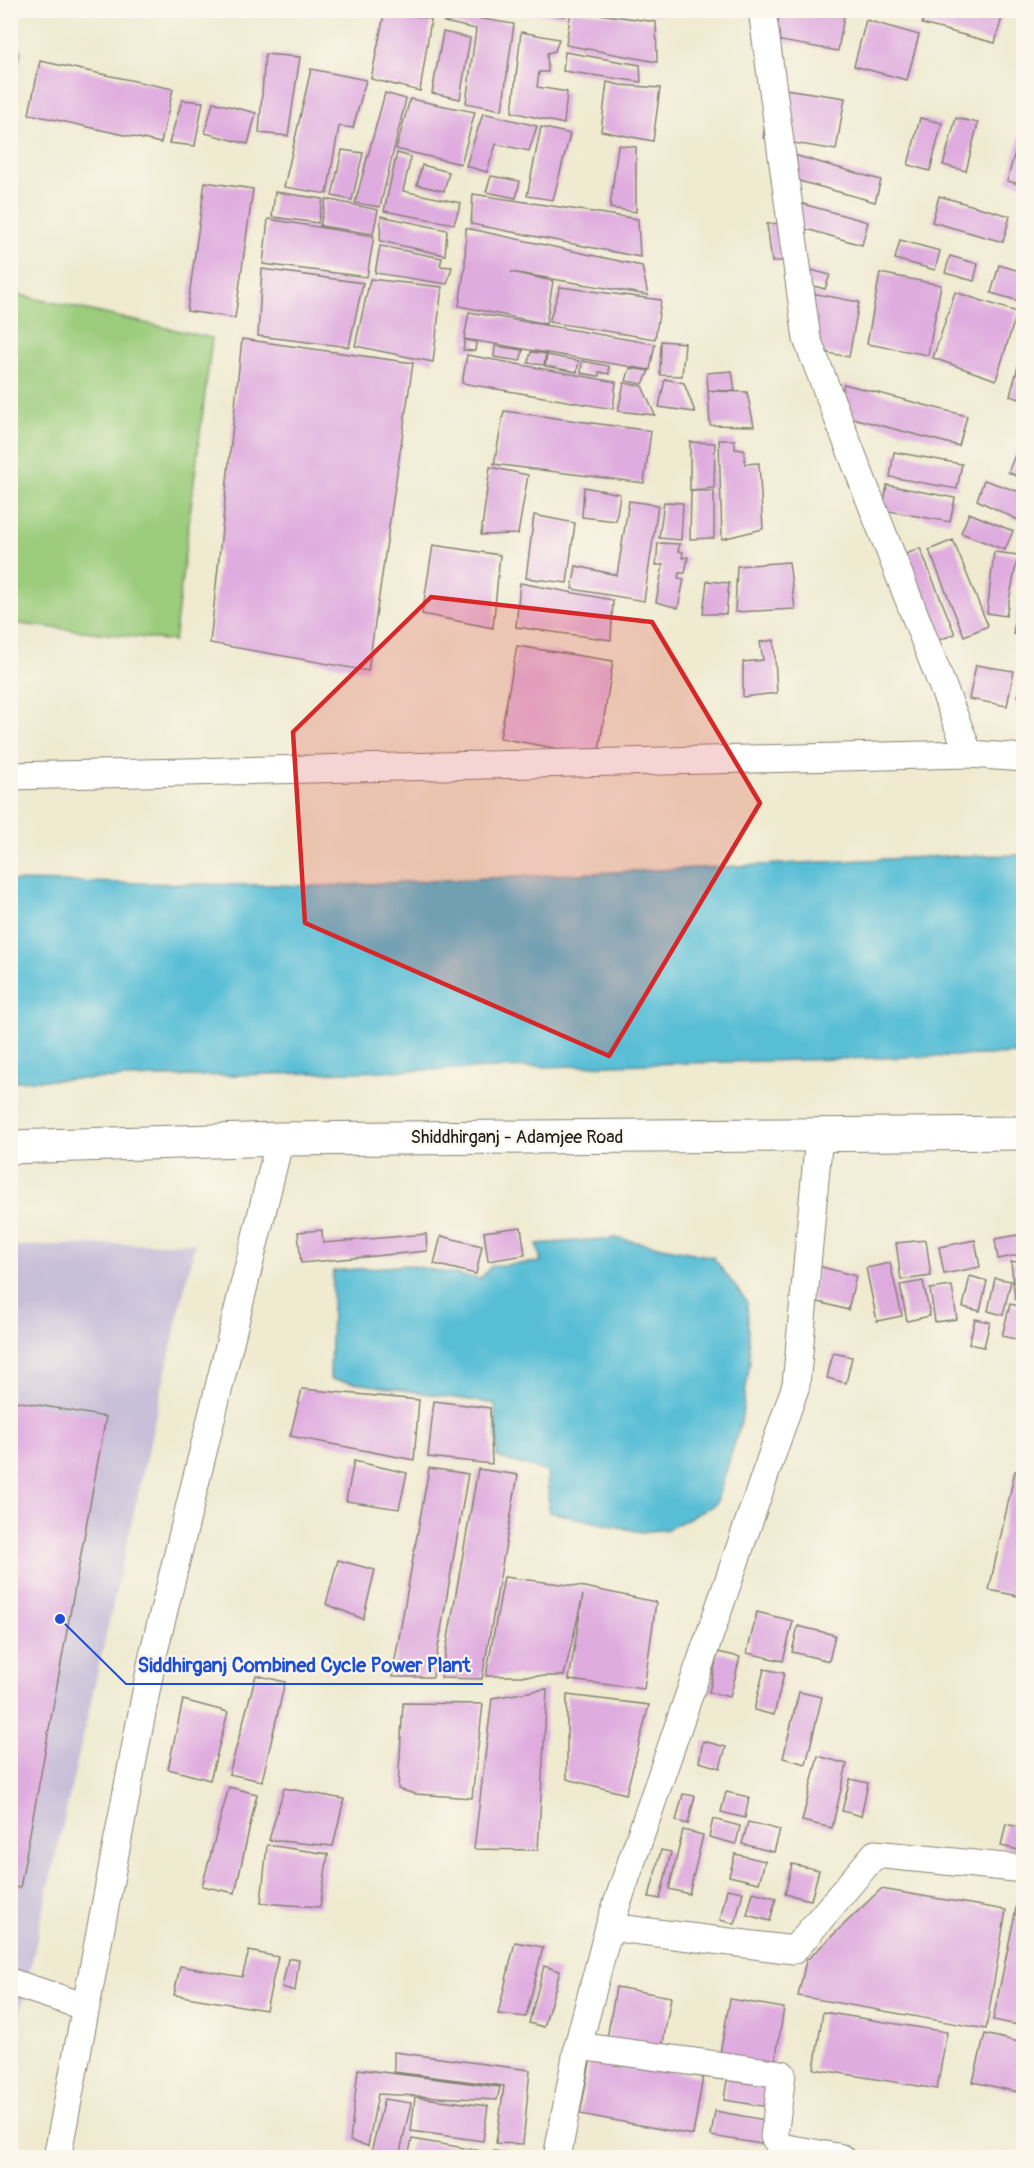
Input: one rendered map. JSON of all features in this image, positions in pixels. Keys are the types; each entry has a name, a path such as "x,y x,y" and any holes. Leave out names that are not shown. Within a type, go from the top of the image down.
{"main road":[{"name":"Shiddhirganj - Adamjee Road","path":"10,1146 280,1139 1023,1133"}],"street":[{"path":"762,10 807,339 969,754"},
{"path":"10,776 969,754 1023,758"},
{"path":"557,2157 578,2046 609,1927 796,1386 819,1136"},
{"path":"57,2157 153,1655 280,1139"},
{"path":"609,1927 794,1950 875,1854 1023,1869"},
{"path":"10,1982 86,2007"},
{"path":"578,2046 782,2074 774,2137 781,2147 842,2157"}],"highlighted area":[{"path":"431,597 652,622 760,803 609,1056 305,923 293,732"}],"shaded area":[{"path":"195,1243 24,1996 11,2056 11,1246"}],"green space":[{"path":"11,293 212,338 174,641 11,623"}],"water":[{"path":"11,29 21,51 11,89"},
{"path":"1023,855 1023,1054 11,1081 11,881 324,886 948,856"},
{"path":"616,1238 713,1257 747,1302 750,1361 741,1422 716,1504 668,1529 641,1532 549,1512 547,1472 497,1457 495,1404 330,1379 333,1271 408,1265 480,1279 491,1266 541,1262 537,1244"}],"building":[{"path":"385,10 431,19 420,91 371,79"},
{"path":"519,10 566,10 565,16 519,12"},
{"path":"571,10 656,22 657,62 566,45"},
{"path":"633,10 658,10 658,15"},
{"path":"780,10 845,10 838,51 775,40"},
{"path":"926,10 1004,10 995,43 922,24"},
{"path":"445,13 514,24 502,110 466,103 476,29 444,22"},
{"path":"866,20 919,35 907,80 854,66"},
{"path":"443,32 470,38 460,99 432,93"},
{"path":"521,32 559,39 555,51 547,53 548,72 539,72 537,87 567,92 564,124 512,112"},
{"path":"565,52 640,65 641,82 563,71"},
{"path":"265,54 300,57 288,136 259,133"},
{"path":"40,61 173,89 161,143 29,114"},
{"path":"311,69 366,80 353,128 339,126 327,194 284,187"},
{"path":"607,82 660,88 653,141 601,131"},
{"path":"771,87 845,98 836,150 763,138"},
{"path":"385,93 406,99 380,207 355,203"},
{"path":"410,99 475,112 461,164 396,149"},
{"path":"182,100 203,102 195,146 169,143"},
{"path":"213,102 256,113 248,144 205,133"},
{"path":"483,113 537,126 529,151 496,144 487,172 466,166"},
{"path":"920,118 942,123 930,171 908,165"},
{"path":"956,118 978,123 966,171 943,165"},
{"path":"541,127 570,134 553,200 527,196"},
{"path":"1020,134 1023,134 1023,185 1007,181"},
{"path":"618,145 636,147 636,212 610,208"},
{"path":"342,150 363,153 352,200 332,196"},
{"path":"780,151 881,180 875,202 774,174"},
{"path":"397,153 411,157 403,191 461,203 454,224 384,211"},
{"path":"422,165 449,172 444,191 417,185"},
{"path":"491,176 520,181 516,198 486,192"},
{"path":"205,182 253,189 235,318 187,311"},
{"path":"275,192 323,199 318,223 272,217"},
{"path":"473,194 638,219 640,257 471,224"},
{"path":"939,196 1010,216 1003,242 932,222"},
{"path":"326,199 378,210 373,234 320,226"},
{"path":"792,201 868,222 862,245 785,223"},
{"path":"381,216 447,230 445,255 380,241"},
{"path":"268,219 374,236 367,277 263,264"},
{"path":"782,223 787,260 772,262 767,224"},
{"path":"466,228 642,266 648,295 511,272 553,281 546,324 459,306 465,265"},
{"path":"900,240 940,251 935,270 895,259"},
{"path":"380,246 442,258 440,266 452,267 447,284 375,273"},
{"path":"950,256 978,264 974,281 945,273"},
{"path":"999,265 1023,272 1023,302 991,293"},
{"path":"796,266 830,275 825,289 792,280"},
{"path":"262,269 363,283 349,347 258,336"},
{"path":"880,273 941,285 928,355 867,344"},
{"path":"370,279 442,287 433,362 355,346"},
{"path":"560,287 661,300 655,339 549,322"},
{"path":"806,292 859,302 849,357 795,347"},
{"path":"955,292 1017,312 996,380 933,358"},
{"path":"469,312 655,344 650,370 464,339"},
{"path":"242,339 413,363 368,671 210,643"},
{"path":"465,340 476,342 475,351 463,350"},
{"path":"661,341 685,343 682,376 660,375"},
{"path":"495,346 523,350 520,361 494,357"},
{"path":"1023,348 1023,400 1010,396"},
{"path":"531,352 546,354 544,365 528,363"},
{"path":"467,355 616,382 613,409 462,383"},
{"path":"547,355 579,361 577,372 545,366"},
{"path":"582,361 609,366 609,374 599,372 599,376 581,373"},
{"path":"630,368 649,371 643,384 626,381"},
{"path":"732,371 735,391 708,390 707,373"},
{"path":"665,379 684,383 695,412 659,407"},
{"path":"624,383 642,386 655,415 618,411"},
{"path":"844,384 967,416 959,446 837,414"},
{"path":"708,391 747,392 754,426 710,425"},
{"path":"504,411 651,431 644,483 494,464"},
{"path":"1023,436 1023,479 1008,472"},
{"path":"719,440 735,440 735,449 744,450 745,464 759,463 763,529 722,539"},
{"path":"690,442 715,443 714,488 690,490"},
{"path":"894,452 962,464 957,489 890,477"},
{"path":"490,467 528,475 518,534 481,535"},
{"path":"984,480 1023,493 1023,513 1020,521 977,500"},
{"path":"887,485 955,498 950,522 883,510"},
{"path":"584,487 620,494 616,521 582,517"},
{"path":"691,491 714,491 714,538 690,539"},
{"path":"629,501 658,505 644,601 572,589 576,566 617,575"},
{"path":"664,502 683,503 681,540 659,538"},
{"path":"969,513 1013,531 1005,550 961,533"},
{"path":"534,515 575,523 567,583 526,578"},
{"path":"953,540 988,626 964,636 929,550"},
{"path":"658,543 680,544 678,551 683,552 682,558 688,557 685,573 679,573 678,578 684,579 678,608 656,602 663,565 656,565"},
{"path":"433,545 500,555 493,628 422,614"},
{"path":"920,548 955,634 931,643 897,558"},
{"path":"994,552 1018,555 1006,616 987,613"},
{"path":"789,562 795,609 735,612 737,566"},
{"path":"707,581 729,583 726,614 703,614"},
{"path":"1023,582 1023,636 1013,634"},
{"path":"520,583 613,600 611,640 516,627"},
{"path":"774,640 777,693 743,697 743,662 763,660 760,642"},
{"path":"517,646 613,661 598,756 500,738"},
{"path":"976,665 1014,671 1007,706 969,699"},
{"path":"1023,674 1023,698 1018,697"},
{"path":"521,1227 525,1255 488,1261 484,1232"},
{"path":"322,1230 323,1243 426,1234 427,1251 301,1263 298,1232"},
{"path":"1023,1234 1023,1254 998,1259 995,1239"},
{"path":"441,1236 482,1246 476,1274 434,1264"},
{"path":"926,1240 931,1276 901,1280 896,1243"},
{"path":"975,1240 980,1267 944,1274 939,1247"},
{"path":"1023,1261 1023,1298 1015,1299 1011,1262"},
{"path":"890,1263 902,1316 877,1321 866,1268"},
{"path":"818,1266 856,1276 848,1310 811,1300"},
{"path":"970,1276 987,1281 980,1311 963,1307"},
{"path":"995,1278 1011,1281 1003,1315 988,1311"},
{"path":"923,1281 930,1316 907,1321 900,1285"},
{"path":"952,1286 957,1319 935,1322 930,1289"},
{"path":"1010,1304 1023,1307 1023,1322 1019,1340 1002,1336"},
{"path":"975,1319 990,1322 984,1347 969,1344"},
{"path":"833,1353 852,1357 846,1383 827,1378"},
{"path":"302,1389 419,1400 414,1460 290,1436"},
{"path":"10,1400 106,1417 20,1888 10,1886 10,1480 12,1470 10,1470"},
{"path":"434,1401 490,1408 492,1464 428,1457"},
{"path":"354,1461 407,1473 399,1509 346,1501"},
{"path":"429,1468 468,1474 433,1677 392,1677"},
{"path":"478,1469 518,1475 482,1679 441,1678"},
{"path":"1015,1471 1023,1473 1023,1597 989,1590"},
{"path":"338,1560 375,1570 363,1619 326,1604"},
{"path":"504,1577 585,1587 656,1602 644,1689 569,1680 583,1595 564,1676 486,1676"},
{"path":"757,1612 793,1621 783,1661 747,1653"},
{"path":"798,1626 835,1635 829,1661 792,1652"},
{"path":"718,1652 740,1657 730,1697 709,1692"},
{"path":"764,1669 784,1673 774,1715 754,1710"},
{"path":"256,1675 285,1682 262,1781 229,1774"},
{"path":"547,1689 538,1850 474,1849 492,1698"},
{"path":"799,1692 822,1697 806,1764 783,1758"},
{"path":"567,1695 649,1705 626,1794 567,1779"},
{"path":"183,1700 228,1712 210,1780 168,1769"},
{"path":"403,1703 483,1704 472,1798 415,1794 398,1789"},
{"path":"703,1741 726,1747 720,1768 699,1762"},
{"path":"818,1756 847,1764 832,1828 802,1821"},
{"path":"850,1779 868,1783 861,1816 842,1811"},
{"path":"229,1787 257,1794 235,1893 202,1886"},
{"path":"284,1788 344,1799 333,1846 269,1840"},
{"path":"726,1792 749,1797 745,1818 721,1812"},
{"path":"683,1794 695,1796 688,1824 676,1821"},
{"path":"713,1819 740,1826 736,1844 709,1837"},
{"path":"748,1822 780,1830 774,1852 742,1844"},
{"path":"1006,1824 1023,1828 1023,1851 1001,1846"},
{"path":"683,1830 703,1835 689,1894 669,1889"},
{"path":"267,1845 328,1854 320,1907 261,1903"},
{"path":"661,1850 671,1852 660,1899 649,1897"},
{"path":"735,1854 765,1861 759,1883 729,1876"},
{"path":"792,1864 819,1870 811,1900 785,1894"},
{"path":"727,1889 743,1892 735,1924 720,1920"},
{"path":"881,1889 1006,1910 986,2029 798,1996 806,1961"},
{"path":"753,1892 776,1898 770,1921 747,1915"},
{"path":"1018,1899 1023,1900 1023,2026 993,2020"},
{"path":"515,1942 543,1947 526,2017 498,2014"},
{"path":"249,1951 278,1957 266,2010 174,1995 180,1966 242,1977"},
{"path":"288,1959 299,1959 295,1991 282,1987"},
{"path":"544,1966 560,1971 544,2027 529,2023"},
{"path":"616,1987 671,1997 660,2060 605,2050"},
{"path":"730,1999 784,2008 774,2068 719,2059"},
{"path":"823,2012 947,2032 937,2089 814,2069"},
{"path":"985,2034 1023,2043 1023,2068 1018,2092 973,2082"},
{"path":"394,2052 530,2070 523,2144 496,2143 504,2086 394,2072"},
{"path":"591,2057 703,2077 693,2135 580,2114"},
{"path":"358,2069 500,2087 497,2100 378,2094 368,2146 350,2141"},
{"path":"728,2073 773,2080 769,2107 724,2100"},
{"path":"415,2097 488,2106 483,2141 411,2131"},
{"path":"384,2099 411,2103 399,2157 370,2157"},
{"path":"715,2111 765,2120 761,2144 711,2136"},
{"path":"412,2139 482,2151 481,2157 408,2157"},
{"path":"494,2151 518,2155 518,2157 493,2157"}],"place":[{"name":"Siddhirganj Combined Cycle Power Plant","path":"60,1619"}]}
